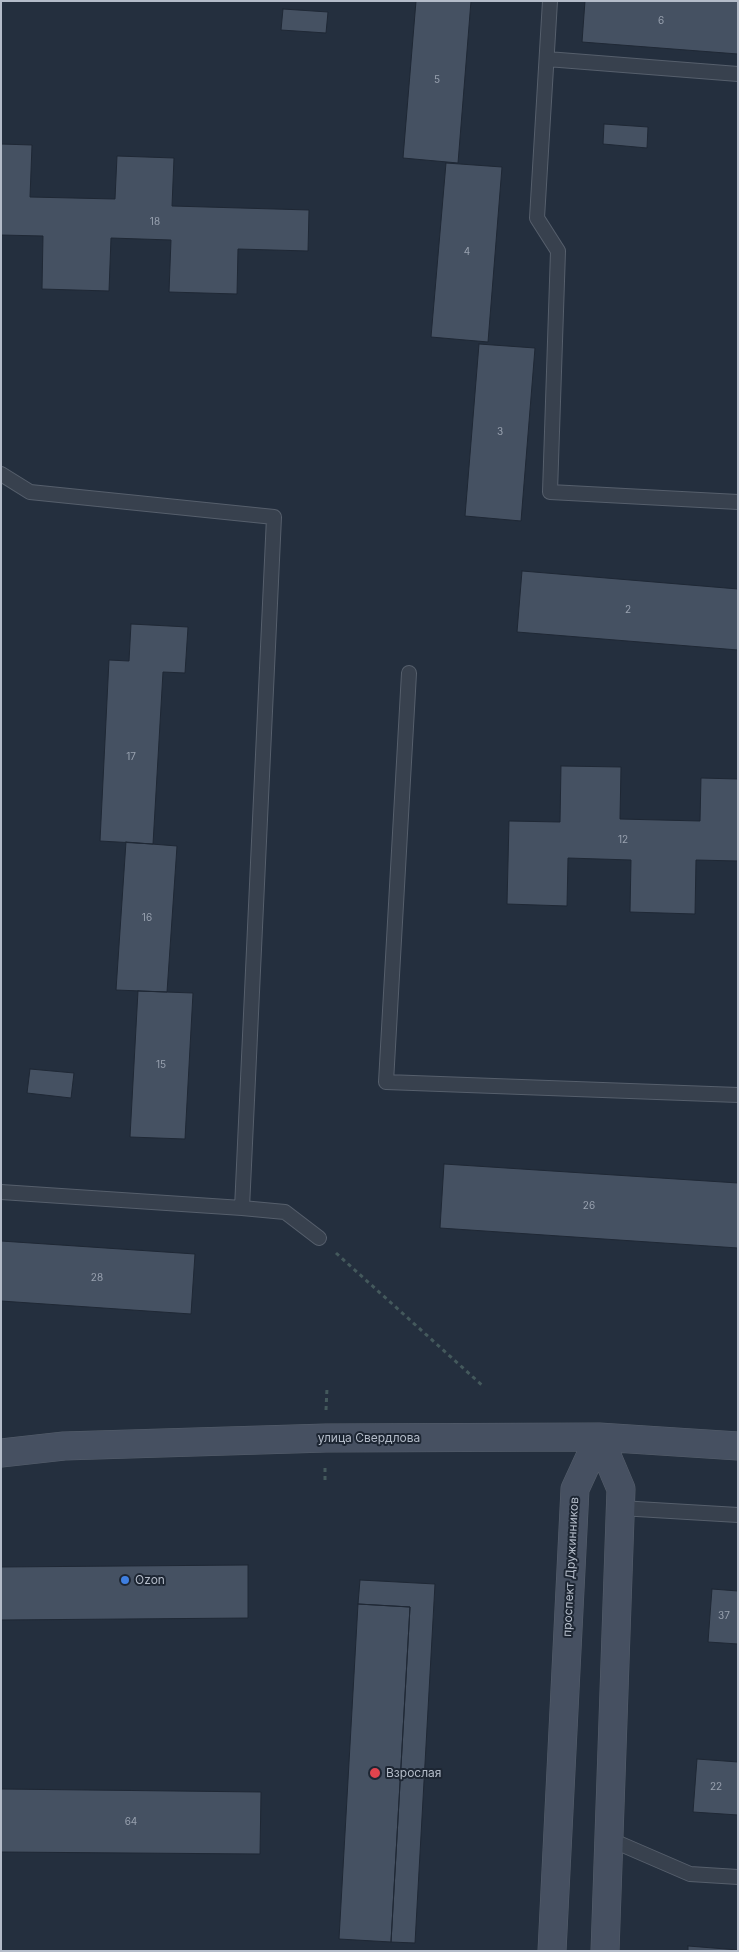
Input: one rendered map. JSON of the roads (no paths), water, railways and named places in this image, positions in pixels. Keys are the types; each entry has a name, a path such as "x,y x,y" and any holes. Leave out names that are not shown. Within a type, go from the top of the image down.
{"street":[{"name":"улица Свердлова","path":"1,1453 64,1446 326,1438 599,1437 738,1446"},
{"path":"599,1437 621,1488 605,1951"},
{"name":"проспект Дружинников","path":"552,1951 575,1489 599,1437"}],"lane":[{"path":"550,1 537,218 558,251 550,492 738,502"},
{"path":"547,59 738,74"},
{"path":"1,474 30,492 274,516 242,1208"},
{"path":"409,673 386,1082 738,1096"},
{"path":"1,1192 285,1212 319,1238"},
{"path":"620,1508 738,1515"},
{"path":"608,1839 690,1874 738,1877"}],"place":[{"name":"Ozon","path":"125,1580"},
{"name":"Взрослая","path":"375,1773"}]}
